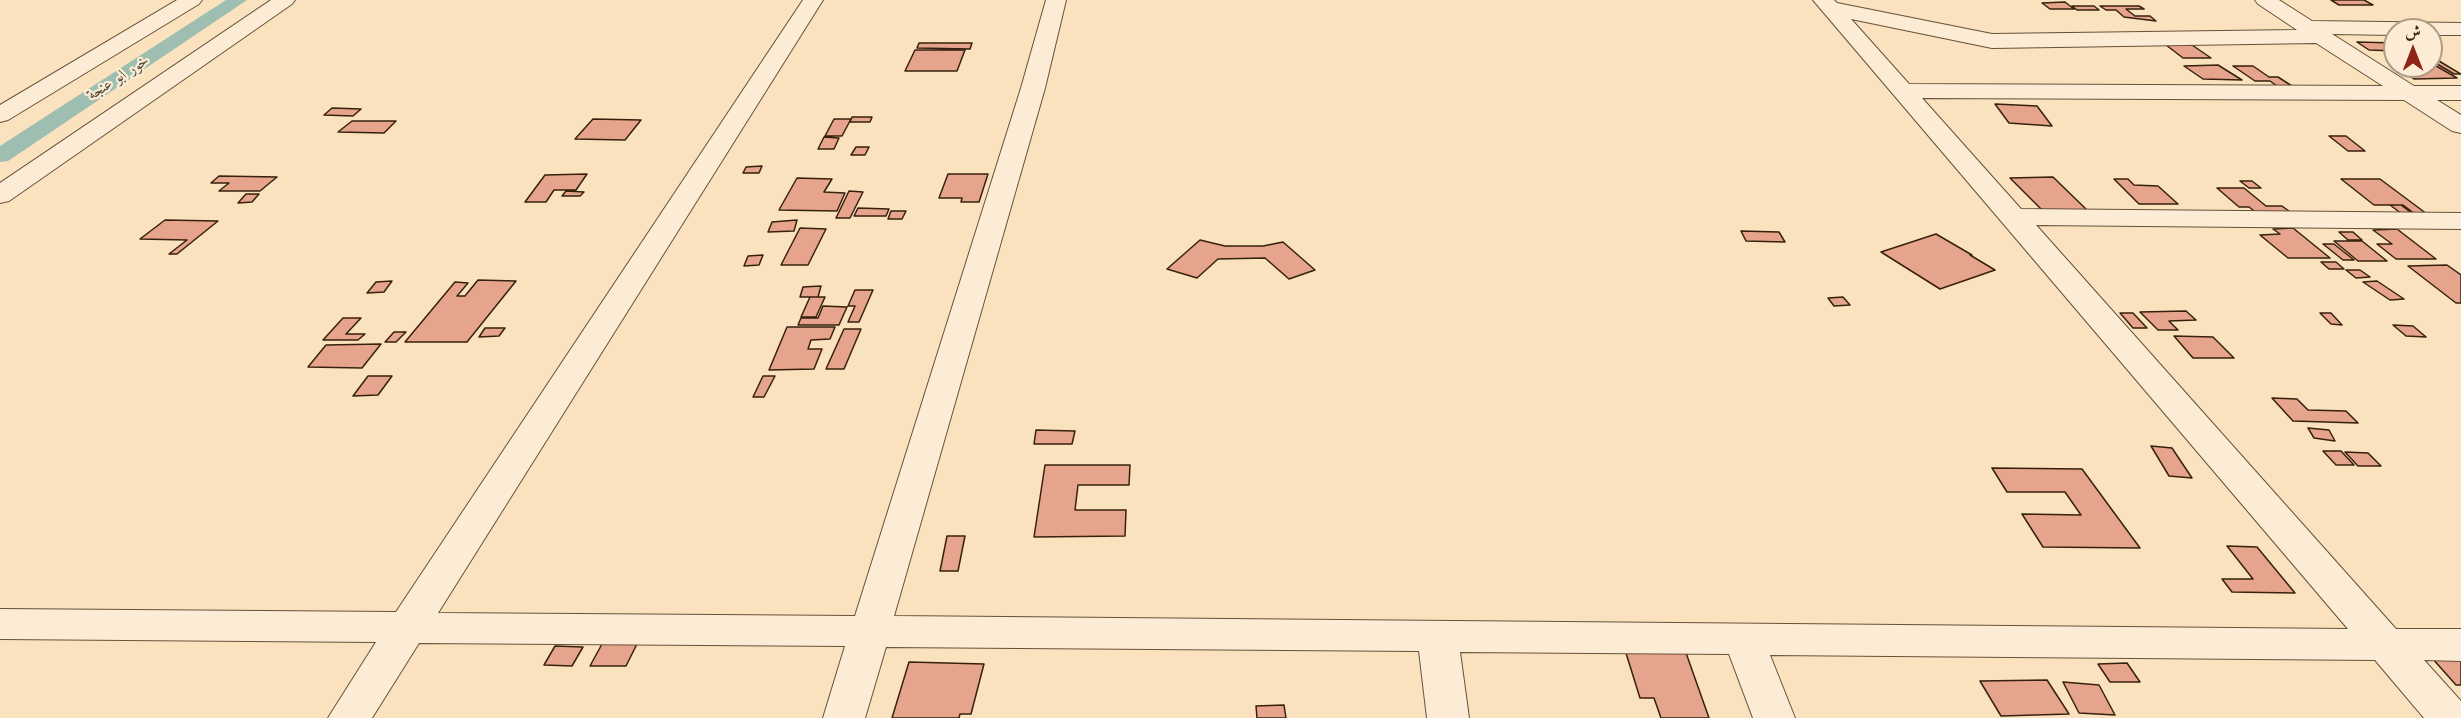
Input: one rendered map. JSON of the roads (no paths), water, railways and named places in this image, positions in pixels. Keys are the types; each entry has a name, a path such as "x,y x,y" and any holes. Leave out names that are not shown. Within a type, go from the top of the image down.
{"street":[{"path":"0,115 192,0"},
{"path":"0,195 285,0"},
{"path":"349,718 813,0"},
{"path":"844,718 1033,87 1056,0"},
{"path":"2265,0 2461,126"},
{"path":"1826,4 1954,35 1992,41 2383,31"},
{"path":"1826,4 2450,718"},
{"path":"2443,30 2461,29"},
{"path":"2443,38 2461,48"},
{"path":"1902,91 2461,93"},
{"path":"2013,217 2461,221"},
{"path":"0,624 2461,645"},
{"path":"1437,635 1448,718"},
{"path":"1743,638 1774,718"}],"waterway":[{"name":"خور ابو عنجة","path":"0,156 238,0"}]}
